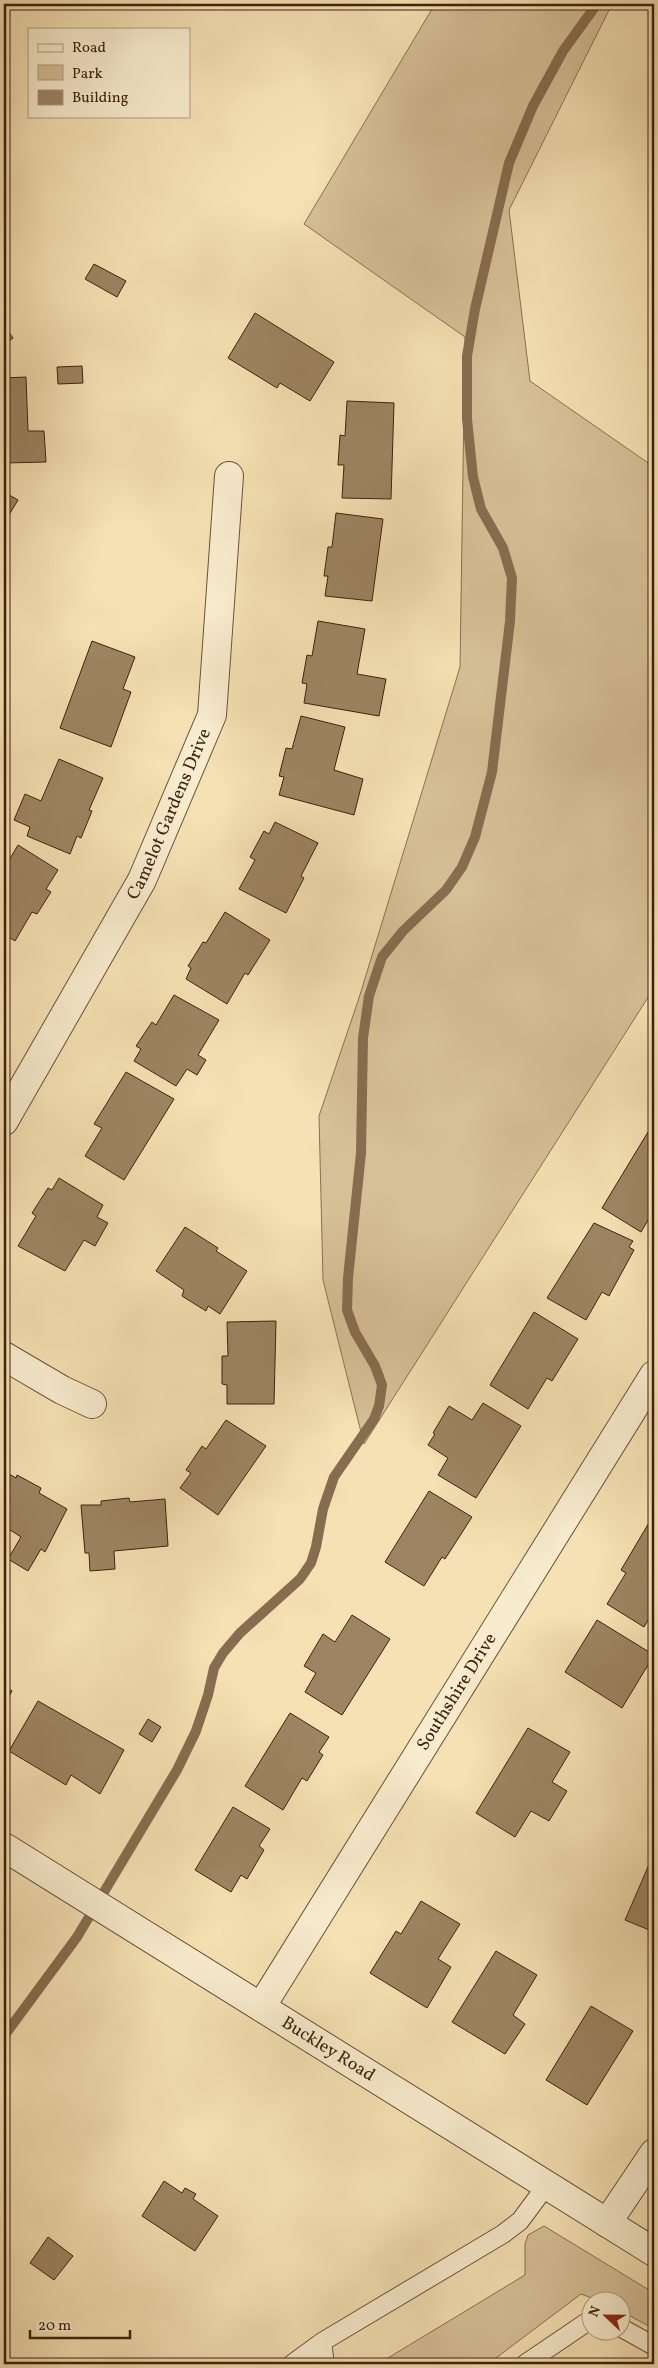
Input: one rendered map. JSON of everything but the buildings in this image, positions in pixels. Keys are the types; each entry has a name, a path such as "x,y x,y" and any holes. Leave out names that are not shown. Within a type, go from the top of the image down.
{"street":[{"name":"Camelot Gardens Drive","path":"4,1120 142,880 212,715 229,476"},
{"path":"4,1356 62,1390 92,1404"},
{"name":"Southshire Drive","path":"260,2007 654,1375"},
{"name":"Buckley Road","path":"4,1847 654,2252"},
{"path":"607,2223 654,2153"}],"lane":[{"path":"292,2364 322,2342 503,2234 520,2221 546,2186"},
{"path":"525,2364 580,2327"},
{"path":"630,2333 654,2346"},
{"path":"322,2342 325,2364"}],"green space":[{"path":"435,4 612,4 509,210 530,381 654,467 654,988 364,1444 323,1280 319,1116 359,998 460,667 465,337 304,224"},
{"path":"544,2226 654,2293 654,2329 630,2316 630,2290 580,2290 580,2295 488,2364 378,2364 525,2275 525,2244 528,2235"}],"waterway":[{"path":"4,2036 77,1937 177,1770 196,1731 208,1695 214,1668 223,1653 240,1633 300,1579 311,1563 323,1509 334,1477 374,1419 379,1406 382,1385 375,1366 355,1332 347,1310 348,1278 361,1153 363,1038 369,996 382,957 403,931 446,890 462,867 475,837 492,772 510,621 512,578 503,548 481,509 473,477 467,419 467,356 475,309 509,163 533,106 563,51 597,4"}]}
